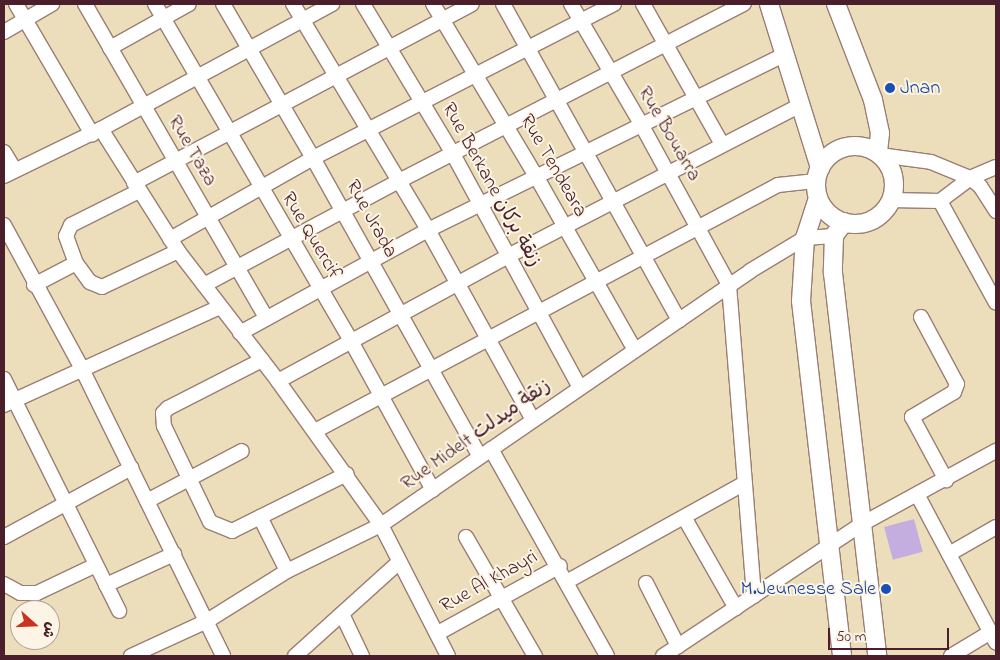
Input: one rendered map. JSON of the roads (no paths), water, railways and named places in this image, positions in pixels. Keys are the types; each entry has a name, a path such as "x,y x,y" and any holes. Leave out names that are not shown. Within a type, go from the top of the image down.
{"street":[{"path":"16,4 96,131 174,245 347,474 381,525 438,633 448,656"},
{"path":"4,32 52,4"},
{"name":"Rue Taza","path":"85,4 142,106 266,318"},
{"name":"Rue Quercif","path":"155,4 227,133 351,341 433,490"},
{"path":"110,48 189,4"},
{"name":"Rue Jrada","path":"223,4 313,158 431,368 560,566 607,656"},
{"path":"294,4 369,130 397,182 428,230 533,420"},
{"path":"4,152 9,173 96,131 332,4"},
{"name":"Rue Berkane زنقة بركان","path":"363,4 453,154 510,255 580,388"},
{"name":"Rue Tendeara","path":"434,4 536,176 634,350"},
{"path":"472,4 227,133 175,162 71,226 66,236 76,263 90,282 102,287 174,245 207,217 313,158 421,101 614,4"},
{"path":"503,4 615,202 679,320"},
{"name":"Rue Bouarra","path":"571,4 699,227 729,285"},
{"path":"643,4 722,144"},
{"path":"204,286 506,125 744,4"},
{"path":"769,4 800,105 818,182 831,216 839,229 833,273 860,525 877,656"},
{"path":"836,4 873,100 880,133 879,154 891,171 891,200 877,217 839,229"},
{"path":"240,333 319,287 428,230 784,55"},
{"path":"278,381 510,255 668,175 722,144 800,105"},
{"path":"842,656 801,301 805,238 818,182 830,154 846,147 862,146 879,154 931,162 970,178 980,186 996,211"},
{"path":"891,200 940,201 970,178 996,167"},
{"path":"315,431 778,185 818,182"},
{"path":"940,201 996,303"},
{"path":"4,225 34,285 81,367 224,656"},
{"name":"Rue Midelt زنقة ميدلت","path":"131,656 207,621 287,571 381,525 729,285 805,238 839,229"},
{"path":"34,285 76,263"},
{"path":"729,285 754,596"},
{"path":"9,402 81,367 220,307"},
{"path":"921,318 956,384 954,392 912,417 946,480"},
{"path":"262,360 168,408 163,414 164,426 210,522 217,528 232,531 347,474"},
{"path":"4,379 9,402 66,503 119,611"},
{"path":"147,501 242,451"},
{"path":"663,656 860,525 995,455"},
{"path":"4,537 132,468"},
{"path":"568,582 745,483"},
{"path":"918,496 993,637 951,656"},
{"path":"260,517 287,571"},
{"path":"684,517 736,608"},
{"path":"949,554 996,527"},
{"path":"466,537 535,656"},
{"path":"106,585 174,554"},
{"path":"295,656 399,562"},
{"path":"4,584 20,593 37,593 96,565"},
{"name":"Rue Al Khayri","path":"438,633 500,597 560,566"},
{"path":"646,583 678,646"},
{"path":"342,614 362,656"}],"place":[{"name":"Jnan","path":"890,88"},
{"name":"M.Jeunesse Sale","path":"886,589"}]}
